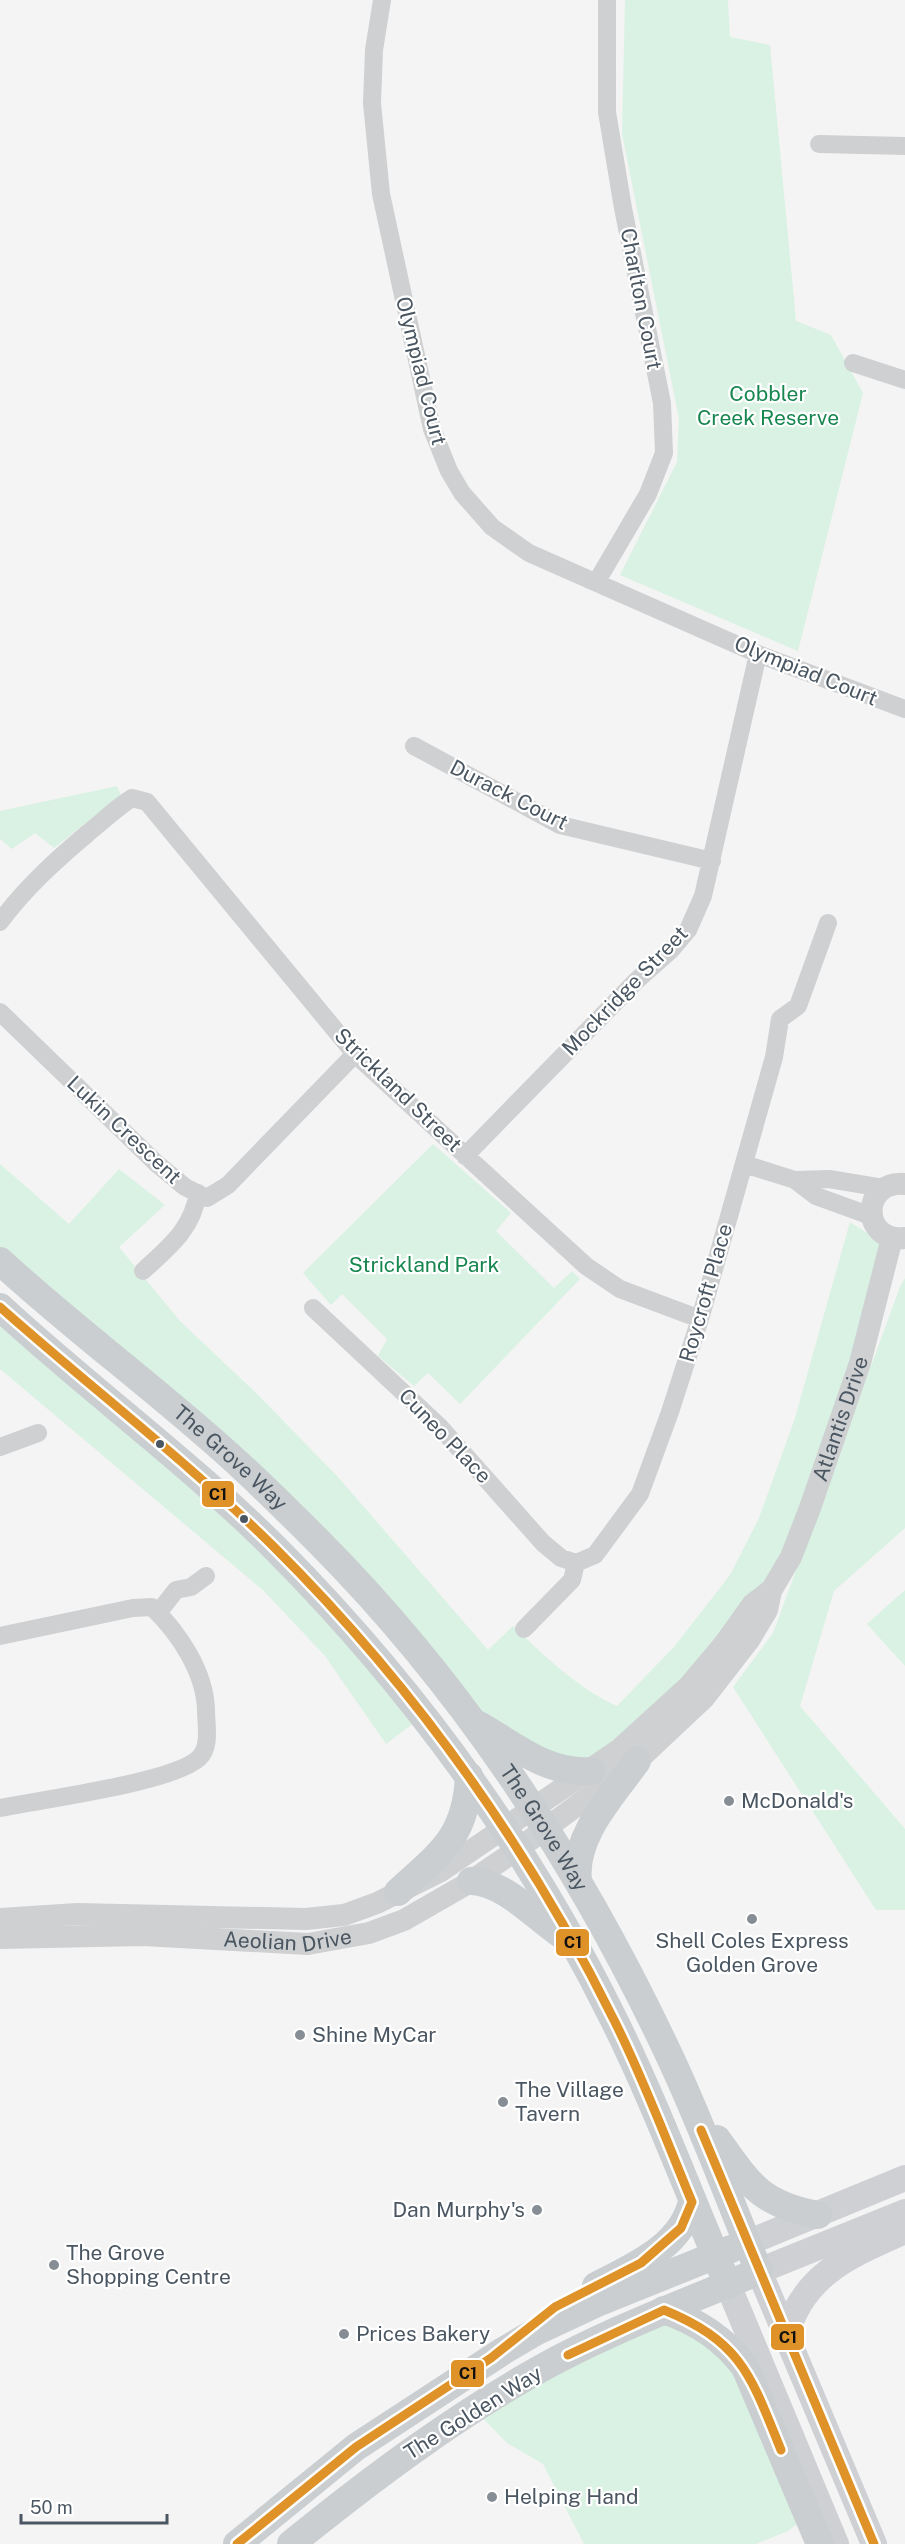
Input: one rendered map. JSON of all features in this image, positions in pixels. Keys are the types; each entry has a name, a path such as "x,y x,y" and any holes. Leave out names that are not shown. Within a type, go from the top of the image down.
{"main road":[{"name":"The Grove Way","path":"0,1261 231,1457 306,1530 407,1640 468,1718 539,1819 614,1943 689,2101 874,2544"},
{"name":"The Grove Way","path":"0,1307 172,1453 276,1549 378,1658 469,1776 511,1840 572,1942 623,2039 836,2544"},
{"path":"468,1718 549,1766 573,1772 591,1771"},
{"path":"578,1881 578,1856 582,1845 602,1811 637,1761"},
{"path":"398,1892 436,1857 456,1832 466,1809 469,1776"},
{"path":"471,1881 493,1884 543,1923 572,1942"},
{"path":"689,2101 753,2188 764,2197 781,2205 818,2215"},
{"name":"The Golden Way","path":"237,2544 356,2447 491,2358 537,2331 580,2311 905,2178"},
{"path":"491,2358 555,2307 626,2271 646,2258 681,2228 692,2202"},
{"name":"The Golden Way","path":"291,2544 373,2478 474,2409 540,2369 590,2343 664,2310 905,2212"},
{"path":"786,2336 790,2320 800,2303 829,2271 850,2256 905,2232"},
{"path":"664,2310 689,2319 706,2329 727,2346 745,2367 820,2544"}],"street":[{"name":"Olympiad Court","path":"382,0 372,76 372,113 386,225 438,448 462,493 492,527 529,552 758,654 903,703"},
{"name":"Charlton Court","path":"597,581 648,494 664,453 662,403 623,208 607,111 607,0"},
{"path":"819,144 905,146"},
{"path":"853,363 905,380"},
{"name":"Mockridge Street","path":"465,1156 636,981 671,950 688,930 703,896 712,861 758,654"},
{"name":"Durack Court","path":"414,746 560,825 712,861"},
{"name":"Strickland Street","path":"0,922 16,901 57,859 114,809 132,798 147,802 355,1054 586,1266 620,1289 700,1319"},
{"name":"Roycroft Place","path":"576,1563 595,1555 640,1494 700,1319 774,1057 780,1019 798,1006 828,923"},
{"name":"Lukin Crescent","path":"0,1012 156,1163 185,1187 207,1198 228,1185 355,1054"},
{"path":"744,1164 795,1180 829,1179 883,1188 895,1183 905,1184"},
{"path":"795,1180 816,1196 871,1216"},
{"path":"883,1188 871,1206 871,1216 877,1228 899,1238"},
{"path":"143,1271 174,1242 189,1223 198,1193"},
{"name":"Atlantis Drive","path":"539,1819 637,1761 683,1720 710,1691 749,1640 767,1610 771,1591 791,1557 828,1458 861,1363 899,1238"},
{"name":"Cuneo Place","path":"313,1308 439,1426 543,1543 561,1558 576,1563"},
{"path":"0,1448 38,1433"},
{"path":"524,1629 572,1580 576,1563"},
{"path":"158,1613 176,1590 191,1587 206,1575"},
{"name":"Atlantis Drive","path":"539,1819 688,1687 725,1643 753,1604 771,1591"},
{"path":"0,1636 133,1608 152,1607 167,1622 201,1677 206,1699 207,1746 200,1758 161,1776 0,1808"},
{"name":"Aeolian Drive","path":"0,1938 143,1935 308,1944 369,1934 417,1913 471,1881 511,1840 539,1819"},
{"name":"Aeolian Drive","path":"0,1919 77,1914 306,1919 344,1915 511,1840"}],"green space":[{"name":"Cobbler Creek Reserve","path":"625,0 728,0 730,37 770,45 796,321 831,335 863,393 798,651 620,575 677,462 679,419 622,134"},
{"path":"117,786 121,795 54,848 35,833 12,849 0,839 0,811"},
{"name":"Strickland Park","path":"433,1144 511,1213 496,1231 554,1288 572,1271 580,1279 460,1404 428,1373 414,1386 378,1356 387,1339 342,1294 331,1305 303,1273"},
{"path":"0,1164 69,1224 119,1169 165,1205 119,1247 180,1321 257,1394 338,1477 488,1650 513,1626 575,1681 617,1706 674,1647 730,1575 759,1518 795,1418 850,1222 867,1233 892,1238 791,1557 595,1777 523,1750 0,1257"},
{"path":"905,1278 905,1528 834,1591 800,1706 905,1829 905,1910 876,1910 733,1687 773,1633"},
{"path":"0,1305 220,1496 423,1716 386,1744 325,1656 264,1591 0,1369"},
{"path":"905,1590 905,1666 867,1624"},
{"path":"664,2310 717,2337 820,2506 788,2531 756,2544 584,2544 543,2464 507,2443 474,2409"}],"transit line":[{"name":"C1","path":"0,1307 173,1454 273,1546 324,1599 420,1711 464,1770 505,1831 545,1893 581,1957 636,2066 692,2202 681,2228 641,2263 555,2307 491,2358 356,2447 237,2544"},
{"name":"C1","path":"701,2130 874,2544"},
{"name":"C1","path":"568,2355 664,2310 711,2335 740,2364 761,2401 781,2450"}],"place":[{"name":"McDonald's","path":"729,1801"},
{"name":"Shell Coles Express Golden Grove","path":"752,1919"},
{"name":"Shine MyCar","path":"300,2035"},
{"name":"The Village Tavern","path":"503,2102"},
{"name":"Dan Murphy's","path":"537,2210"},
{"name":"The Grove Shopping Centre","path":"54,2265"},
{"name":"Prices Bakery","path":"344,2334"},
{"name":"Helping Hand","path":"492,2497"}]}
